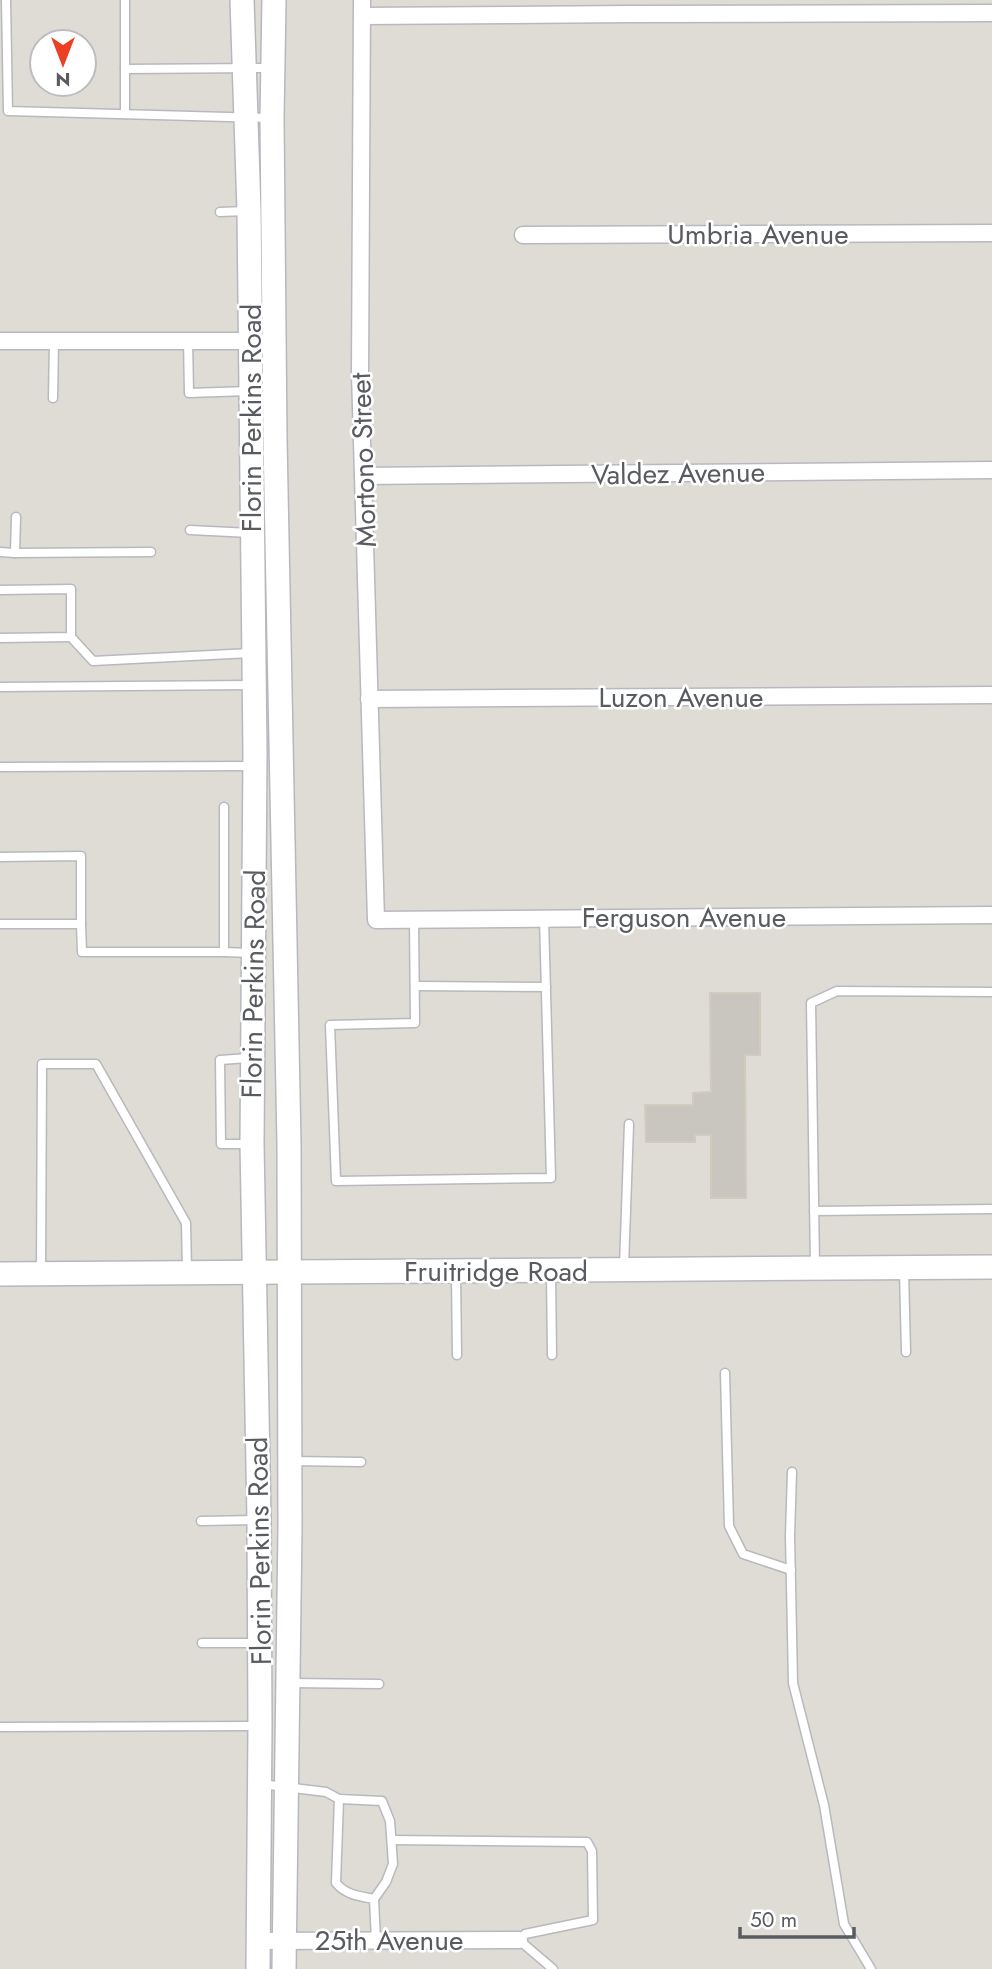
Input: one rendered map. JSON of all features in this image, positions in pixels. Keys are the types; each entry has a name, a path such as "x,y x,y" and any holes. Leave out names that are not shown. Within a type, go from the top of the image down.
{"main road":[{"name":"Florin Perkins Road","path":"242,0 249,210 255,765 252,1144 260,1643 258,1969"},
{"name":"Florin Perkins Road","path":"274,0 274,341 288,1057 291,1461 284,1969"},
{"name":"Fruitridge Road","path":"0,1274 992,1267"},
{"path":"259,1522 272,1559 279,1567 289,1569"}],"street":[{"path":"362,8 992,13"},
{"name":"Mortono Street","path":"362,8 359,284 376,920"},
{"name":"Umbria Avenue","path":"523,235 992,233"},
{"path":"0,341 274,341"},
{"name":"Valdez Avenue","path":"363,475 992,470"},
{"name":"Luzon Avenue","path":"369,699 992,695"},
{"name":"Ferguson Avenue","path":"376,920 992,915"},
{"name":"25th Avenue","path":"258,1941 519,1940"}],"lane":[{"path":"6,0 4,58 8,111 272,118"},
{"path":"125,0 125,114"},
{"path":"125,69 273,68"},
{"path":"220,212 249,210"},
{"path":"188,340 189,393 251,390"},
{"path":"53,398 54,341"},
{"path":"15,552 16,517"},
{"path":"190,530 251,533"},
{"path":"0,552 151,552"},
{"path":"0,590 71,590 71,637 93,662 278,652"},
{"path":"0,638 71,637"},
{"path":"0,687 254,685"},
{"path":"0,767 255,765"},
{"path":"224,807 224,952"},
{"path":"0,856 81,856 82,952 254,953"},
{"path":"414,919 415,1023 330,1025 335,1181 551,1178 544,918"},
{"path":"0,924 81,924"},
{"path":"415,986 546,987"},
{"path":"815,1268 811,1003 838,991 992,992"},
{"path":"252,1144 221,1144 220,1059 253,1058"},
{"path":"41,1274 42,1064 96,1064 186,1223 188,1273"},
{"path":"624,1270 629,1124"},
{"path":"814,1212 992,1209"},
{"path":"904,1268 906,1352"},
{"path":"551,1271 552,1355"},
{"path":"456,1272 457,1355"},
{"path":"725,1373 729,1526 743,1554 791,1570"},
{"path":"291,1461 361,1462"},
{"path":"792,1472 793,1683 824,1805 844,1924 871,1969"},
{"path":"201,1521 259,1522"},
{"path":"202,1643 260,1643"},
{"path":"287,1683 379,1684"},
{"path":"0,1727 260,1726"},
{"path":"259,1784 326,1792 339,1799 382,1801 390,1821 393,1864 386,1882 374,1899 376,1941"},
{"path":"339,1799 336,1883 342,1891 374,1899"},
{"path":"392,1840 587,1842 592,1851 593,1920 525,1934 519,1940 553,1969"}],"shaded area":[{"path":"0,0 992,0 992,1969 0,1969"}],"building":[{"path":"710,993 760,993 760,1055 745,1055 746,1198 711,1198 711,1135 695,1135 695,1142 646,1142 645,1105 693,1105 693,1093 711,1092"}]}
